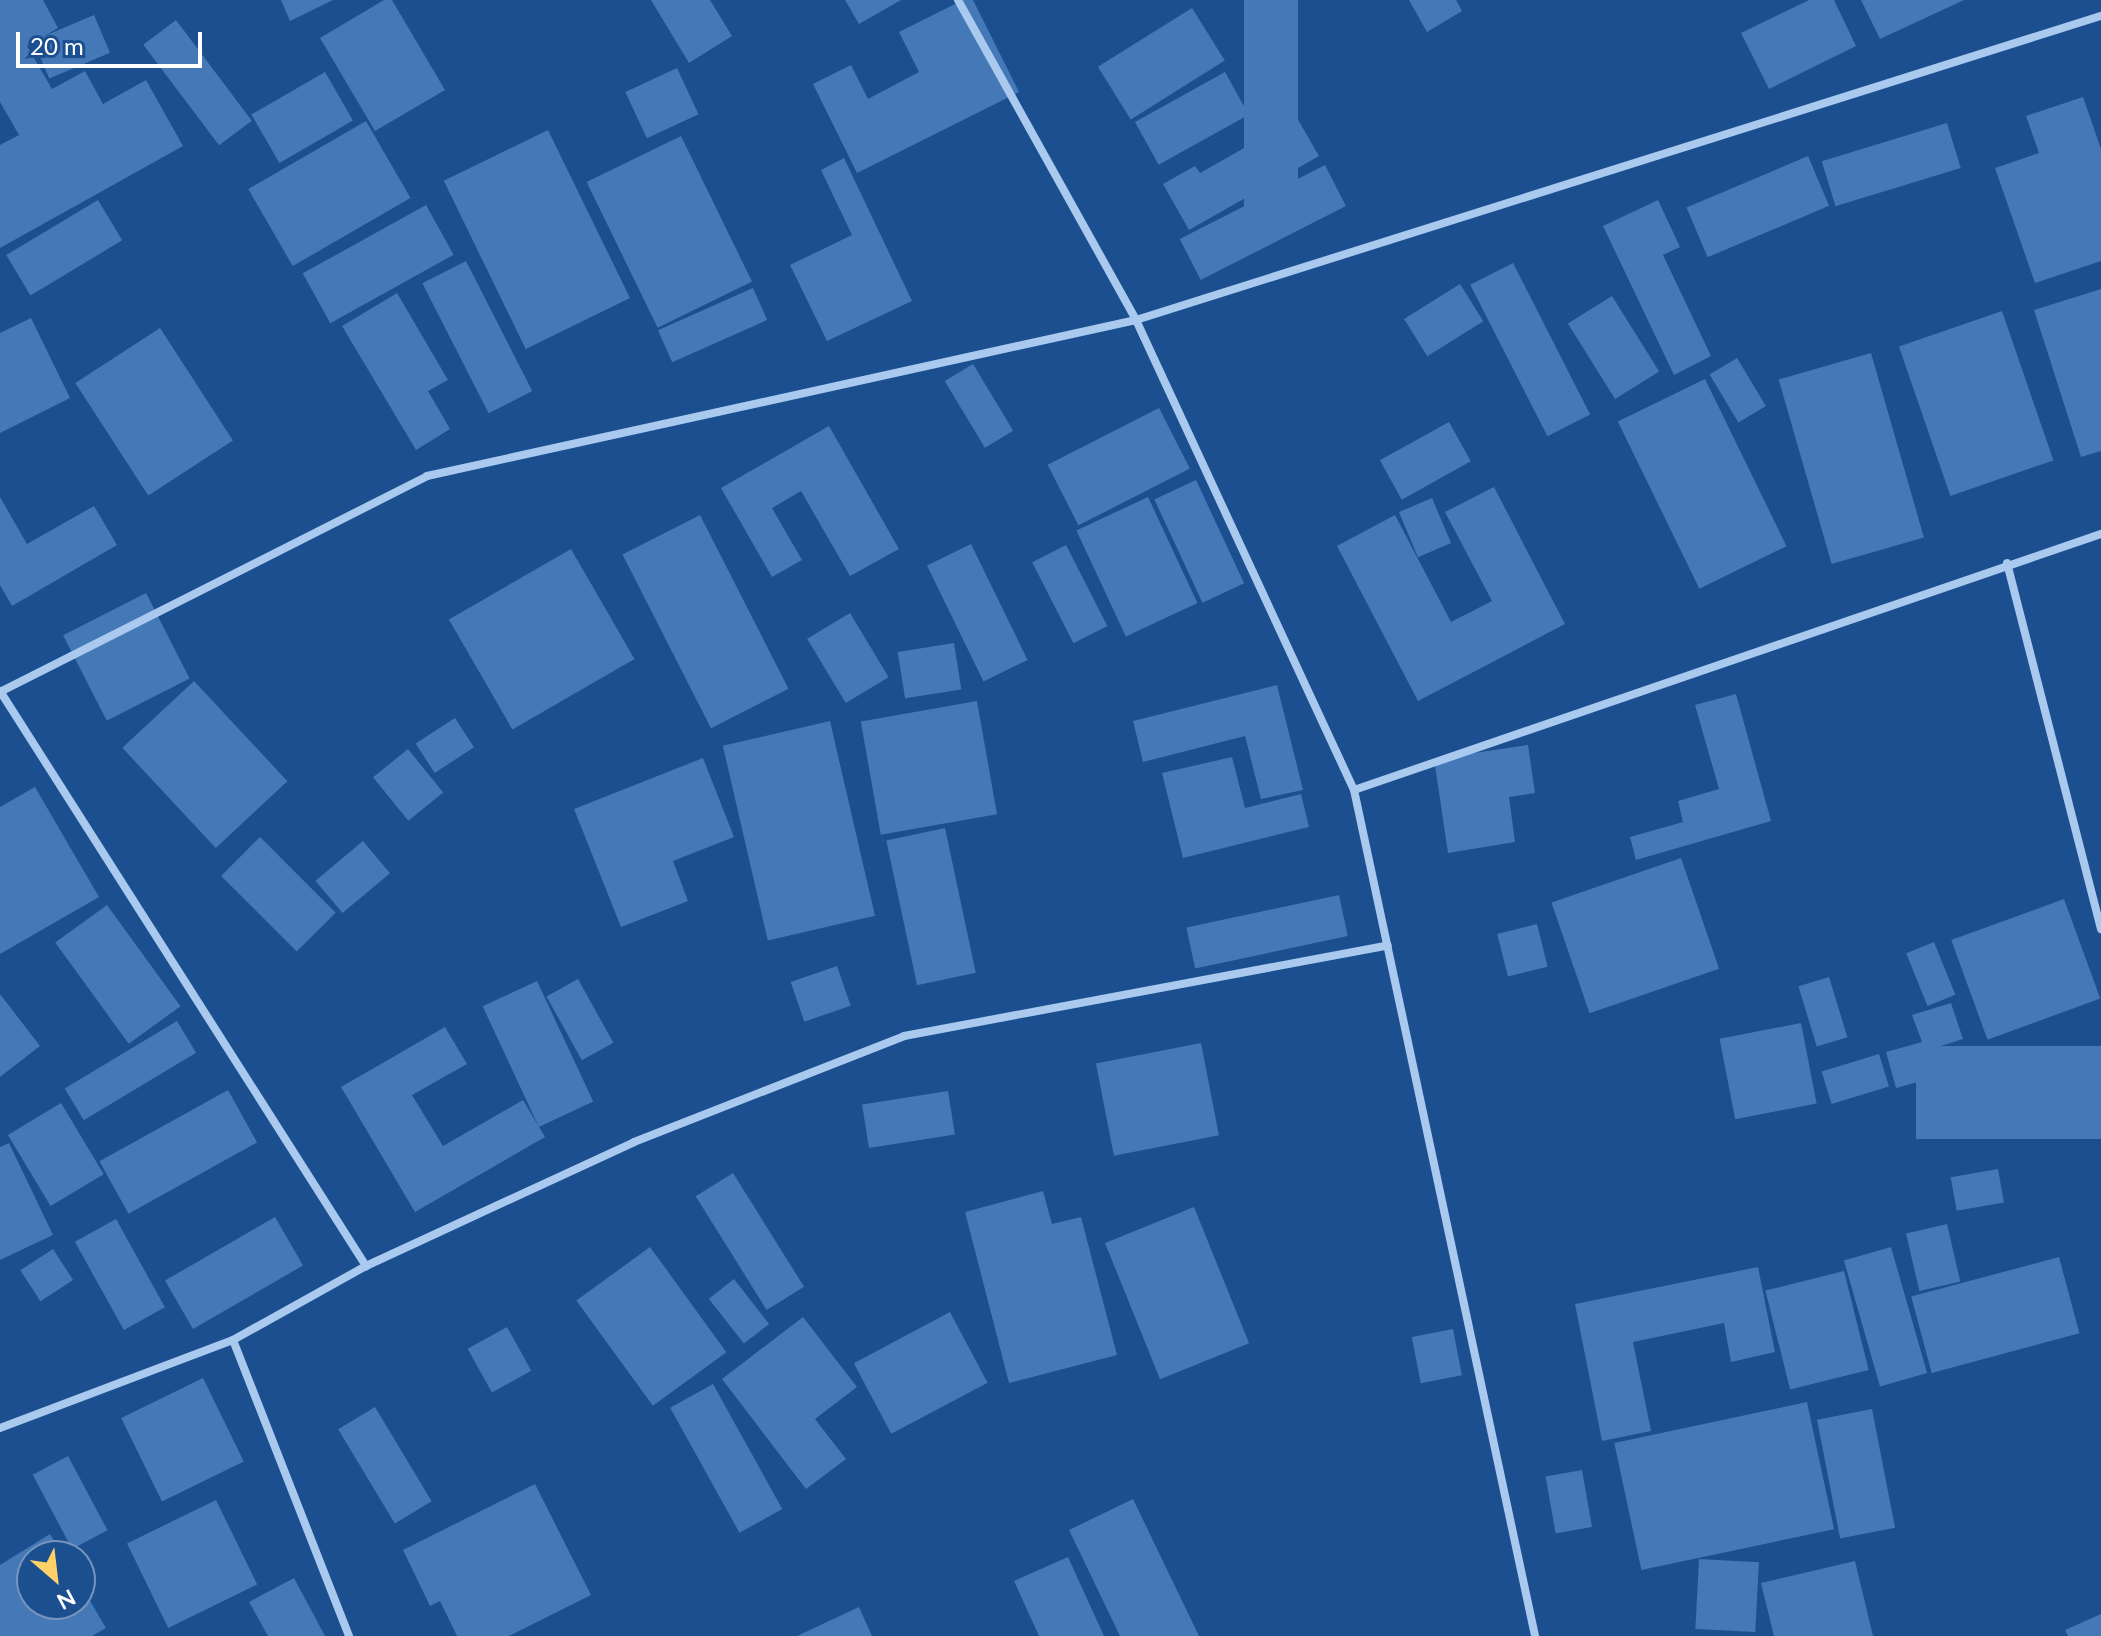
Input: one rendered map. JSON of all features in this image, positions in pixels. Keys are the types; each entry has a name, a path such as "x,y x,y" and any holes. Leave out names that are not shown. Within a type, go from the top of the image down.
{"street":[{"path":"958,0 1136,320 1354,790 1535,1636"},
{"path":"366,1266 0,692 427,476 1136,320 2101,16"},
{"path":"1354,790 2007,563 2101,534"},
{"path":"2007,563 2101,929"},
{"path":"0,1428 233,1340 366,1266 634,1142 904,1036 1388,945"},
{"path":"233,1340 349,1636"}],"building":[{"path":"0,0 43,0 58,28 27,46 52,89 85,71 103,104 146,80 183,146 0,248 0,145 19,135 0,102"},
{"path":"281,0 333,0 290,21"},
{"path":"384,0 392,0 445,90 375,131 320,38"},
{"path":"651,0 710,0 732,36 689,63"},
{"path":"845,0 901,0 859,24"},
{"path":"963,0 973,0 1019,92 857,173 813,84 851,65 868,99 919,72 899,32"},
{"path":"1244,0 1298,0 1298,220 1244,220"},
{"path":"1409,0 1456,0 1462,11 1427,32"},
{"path":"1809,0 1834,0 1856,46 1769,89 1741,33"},
{"path":"1861,0 1964,0 1880,39"},
{"path":"1192,8 1225,61 1131,119 1098,67"},
{"path":"94,15 110,53 49,79 33,41"},
{"path":"176,20 252,121 219,145 143,45"},
{"path":"677,68 699,114 647,138 625,92"},
{"path":"325,72 353,120 279,163 251,114"},
{"path":"1225,72 1249,115 1159,165 1135,122"},
{"path":"2083,97 2101,149 2101,261 2035,283 1995,168 2039,153 2026,116"},
{"path":"1297,118 1319,156 1189,230 1163,184 1195,166 1200,173"},
{"path":"366,121 411,198 293,266 248,189"},
{"path":"1947,123 1961,168 1835,206 1822,161"},
{"path":"548,130 630,298 526,349 444,181"},
{"path":"681,136 752,282 658,328 587,182"},
{"path":"1808,156 1829,206 1708,257 1686,208"},
{"path":"844,158 912,301 827,341 790,265 852,235 821,170"},
{"path":"1325,165 1346,206 1201,280 1180,239"},
{"path":"98,200 122,240 30,295 6,255"},
{"path":"1658,200 1680,247 1663,255 1711,356 1674,375 1603,226"},
{"path":"426,205 454,255 330,323 303,273"},
{"path":"466,261 532,391 489,413 422,283"},
{"path":"1513,263 1590,414 1547,436 1470,285"},
{"path":"1460,284 1483,321 1427,356 1404,319"},
{"path":"753,288 767,320 672,362 658,330"},
{"path":"2101,289 2101,451 2081,457 2034,310"},
{"path":"397,293 448,380 428,391 450,429 416,450 342,326"},
{"path":"1612,296 1659,371 1615,399 1568,324"},
{"path":"2002,311 2053,460 1950,496 1899,346"},
{"path":"31,318 70,398 0,433 0,333"},
{"path":"160,328 233,440 148,495 75,383"},
{"path":"1871,353 1924,538 1832,564 1779,379"},
{"path":"1737,358 1766,406 1738,422 1710,374"},
{"path":"973,364 1013,431 985,448 945,381"},
{"path":"1705,379 1787,546 1699,589 1618,422"},
{"path":"1159,408 1190,469 1078,525 1048,465"},
{"path":"1449,422 1471,461 1402,500 1380,460"},
{"path":"829,426 899,549 850,576 801,491 772,508 802,560 772,577 721,488"},
{"path":"1196,480 1244,583 1202,603 1154,499"},
{"path":"1494,487 1565,624 1418,701 1337,546 1395,515 1451,622 1492,601 1445,512"},
{"path":"0,497 27,544 94,506 117,545 12,606 0,585"},
{"path":"1148,497 1197,603 1126,636 1076,530"},
{"path":"1432,498 1451,543 1418,557 1399,512"},
{"path":"700,515 789,689 711,728 622,554"},
{"path":"971,544 1028,660 984,681 927,565"},
{"path":"1066,545 1107,626 1073,643 1032,562"},
{"path":"571,549 634,659 512,729 449,620"},
{"path":"146,593 190,679 107,721 63,635"},
{"path":"850,613 889,677 846,703 807,639"},
{"path":"954,643 961,689 905,698 898,652"},
{"path":"194,681 287,781 216,848 122,748"},
{"path":"1277,685 1303,790 1261,799 1245,736 1143,762 1133,721"},
{"path":"1736,694 1771,821 1636,860 1630,837 1683,822 1678,801 1719,789 1695,705"},
{"path":"977,701 997,814 881,835 861,721"},
{"path":"455,718 474,747 435,773 416,744"},
{"path":"830,721 875,916 768,941 723,746"},
{"path":"1528,745 1535,793 1509,797 1515,842 1448,853 1434,759"},
{"path":"408,749 443,793 408,821 373,777"},
{"path":"1232,757 1245,808 1301,794 1309,827 1183,858 1162,773"},
{"path":"703,758 734,837 673,861 688,901 621,927 574,809"},
{"path":"35,787 99,897 0,954 0,807"},
{"path":"945,828 976,973 917,985 886,840"},
{"path":"260,837 336,913 297,952 221,876"},
{"path":"363,841 390,873 343,913 316,881"},
{"path":"1681,858 1719,969 1590,1013 1551,903"},
{"path":"1339,895 1348,936 1195,969 1186,927"},
{"path":"2064,899 2100,999 1987,1040 1951,940"},
{"path":"107,905 180,1006 129,1044 55,943"},
{"path":"1537,924 1548,967 1508,977 1497,934"},
{"path":"1934,942 1955,995 1928,1006 1906,953"},
{"path":"837,966 851,1006 804,1022 791,982"},
{"path":"1829,977 1847,1037 1817,1047 1798,986"},
{"path":"578,979 613,1043 582,1060 547,996"},
{"path":"537,981 593,1102 539,1127 483,1006"},
{"path":"0,994 40,1046 0,1077"},
{"path":"1951,1003 1963,1039 1925,1051 1932,1078 1896,1088 1886,1052 1922,1042 1912,1015"},
{"path":"177,1021 196,1053 84,1120 65,1088"},
{"path":"1801,1023 1817,1103 1735,1119 1720,1039"},
{"path":"445,1027 467,1064 412,1095 443,1146 523,1100 545,1137 415,1212 341,1087"},
{"path":"1201,1043 1219,1135 1114,1156 1096,1063"},
{"path":"1916,1046 2101,1046 2101,1139 1916,1139"},
{"path":"1879,1054 1889,1087 1832,1104 1822,1072"},
{"path":"228,1090 257,1142 129,1214 99,1161"},
{"path":"948,1091 955,1134 869,1148 862,1105"},
{"path":"61,1103 104,1174 51,1206 8,1135"},
{"path":"9,1143 53,1235 0,1260 0,1147"},
{"path":"1998,1169 2004,1202 1957,1211 1951,1177"},
{"path":"733,1173 804,1287 767,1310 696,1196"},
{"path":"1043,1191 1052,1224 1081,1217 1117,1355 1009,1383 965,1212"},
{"path":"1194,1207 1249,1343 1160,1379 1105,1243"},
{"path":"275,1217 303,1265 193,1329 165,1280"},
{"path":"116,1219 165,1307 124,1330 75,1242"},
{"path":"1947,1224 1960,1281 1919,1291 1906,1233"},
{"path":"650,1247 726,1352 653,1406 576,1300"},
{"path":"1891,1247 1927,1373 1880,1386 1844,1261"},
{"path":"53,1249 73,1280 40,1301 20,1270"},
{"path":"2059,1257 2079,1333 1932,1373 1911,1297"},
{"path":"1758,1267 1775,1352 1731,1362 1724,1323 1633,1342 1651,1431 1602,1441 1575,1304"},
{"path":"1844,1271 1869,1370 1790,1390 1765,1291"},
{"path":"734,1279 769,1324 744,1344 709,1299"},
{"path":"950,1312 988,1383 891,1434 854,1363"},
{"path":"803,1317 857,1387 815,1419 846,1459 806,1489 722,1379"},
{"path":"507,1327 531,1371 492,1393 468,1349"},
{"path":"1453,1329 1462,1375 1421,1383 1412,1337"},
{"path":"203,1378 244,1462 162,1501 121,1418"},
{"path":"713,1384 782,1509 739,1533 670,1408"},
{"path":"1807,1402 1834,1529 1641,1570 1614,1443"},
{"path":"375,1407 432,1501 395,1523 338,1429"},
{"path":"1872,1409 1895,1528 1840,1538 1817,1420"},
{"path":"68,1456 107,1530 89,1540 67,1540 33,1475"},
{"path":"1582,1470 1592,1527 1556,1534 1546,1476"},
{"path":"535,1484 591,1595 509,1636 457,1636 440,1601 430,1606 403,1550"},
{"path":"1133,1499 1199,1636 1120,1636 1069,1530"},
{"path":"216,1500 257,1584 168,1628 127,1543"},
{"path":"16,1555 16,1620 96,1620 96,1611 106,1628 92,1636 0,1636 0,1565"},
{"path":"1068,1557 1104,1636 1039,1636 1014,1581"},
{"path":"1699,1559 1759,1562 1755,1632 1695,1629"},
{"path":"1855,1561 1873,1636 1774,1636 1761,1583"},
{"path":"294,1578 325,1636 268,1636 249,1602"},
{"path":"859,1607 872,1636 797,1636"},
{"path":"2101,1614 2101,1636 2068,1636 2065,1630"}]}
